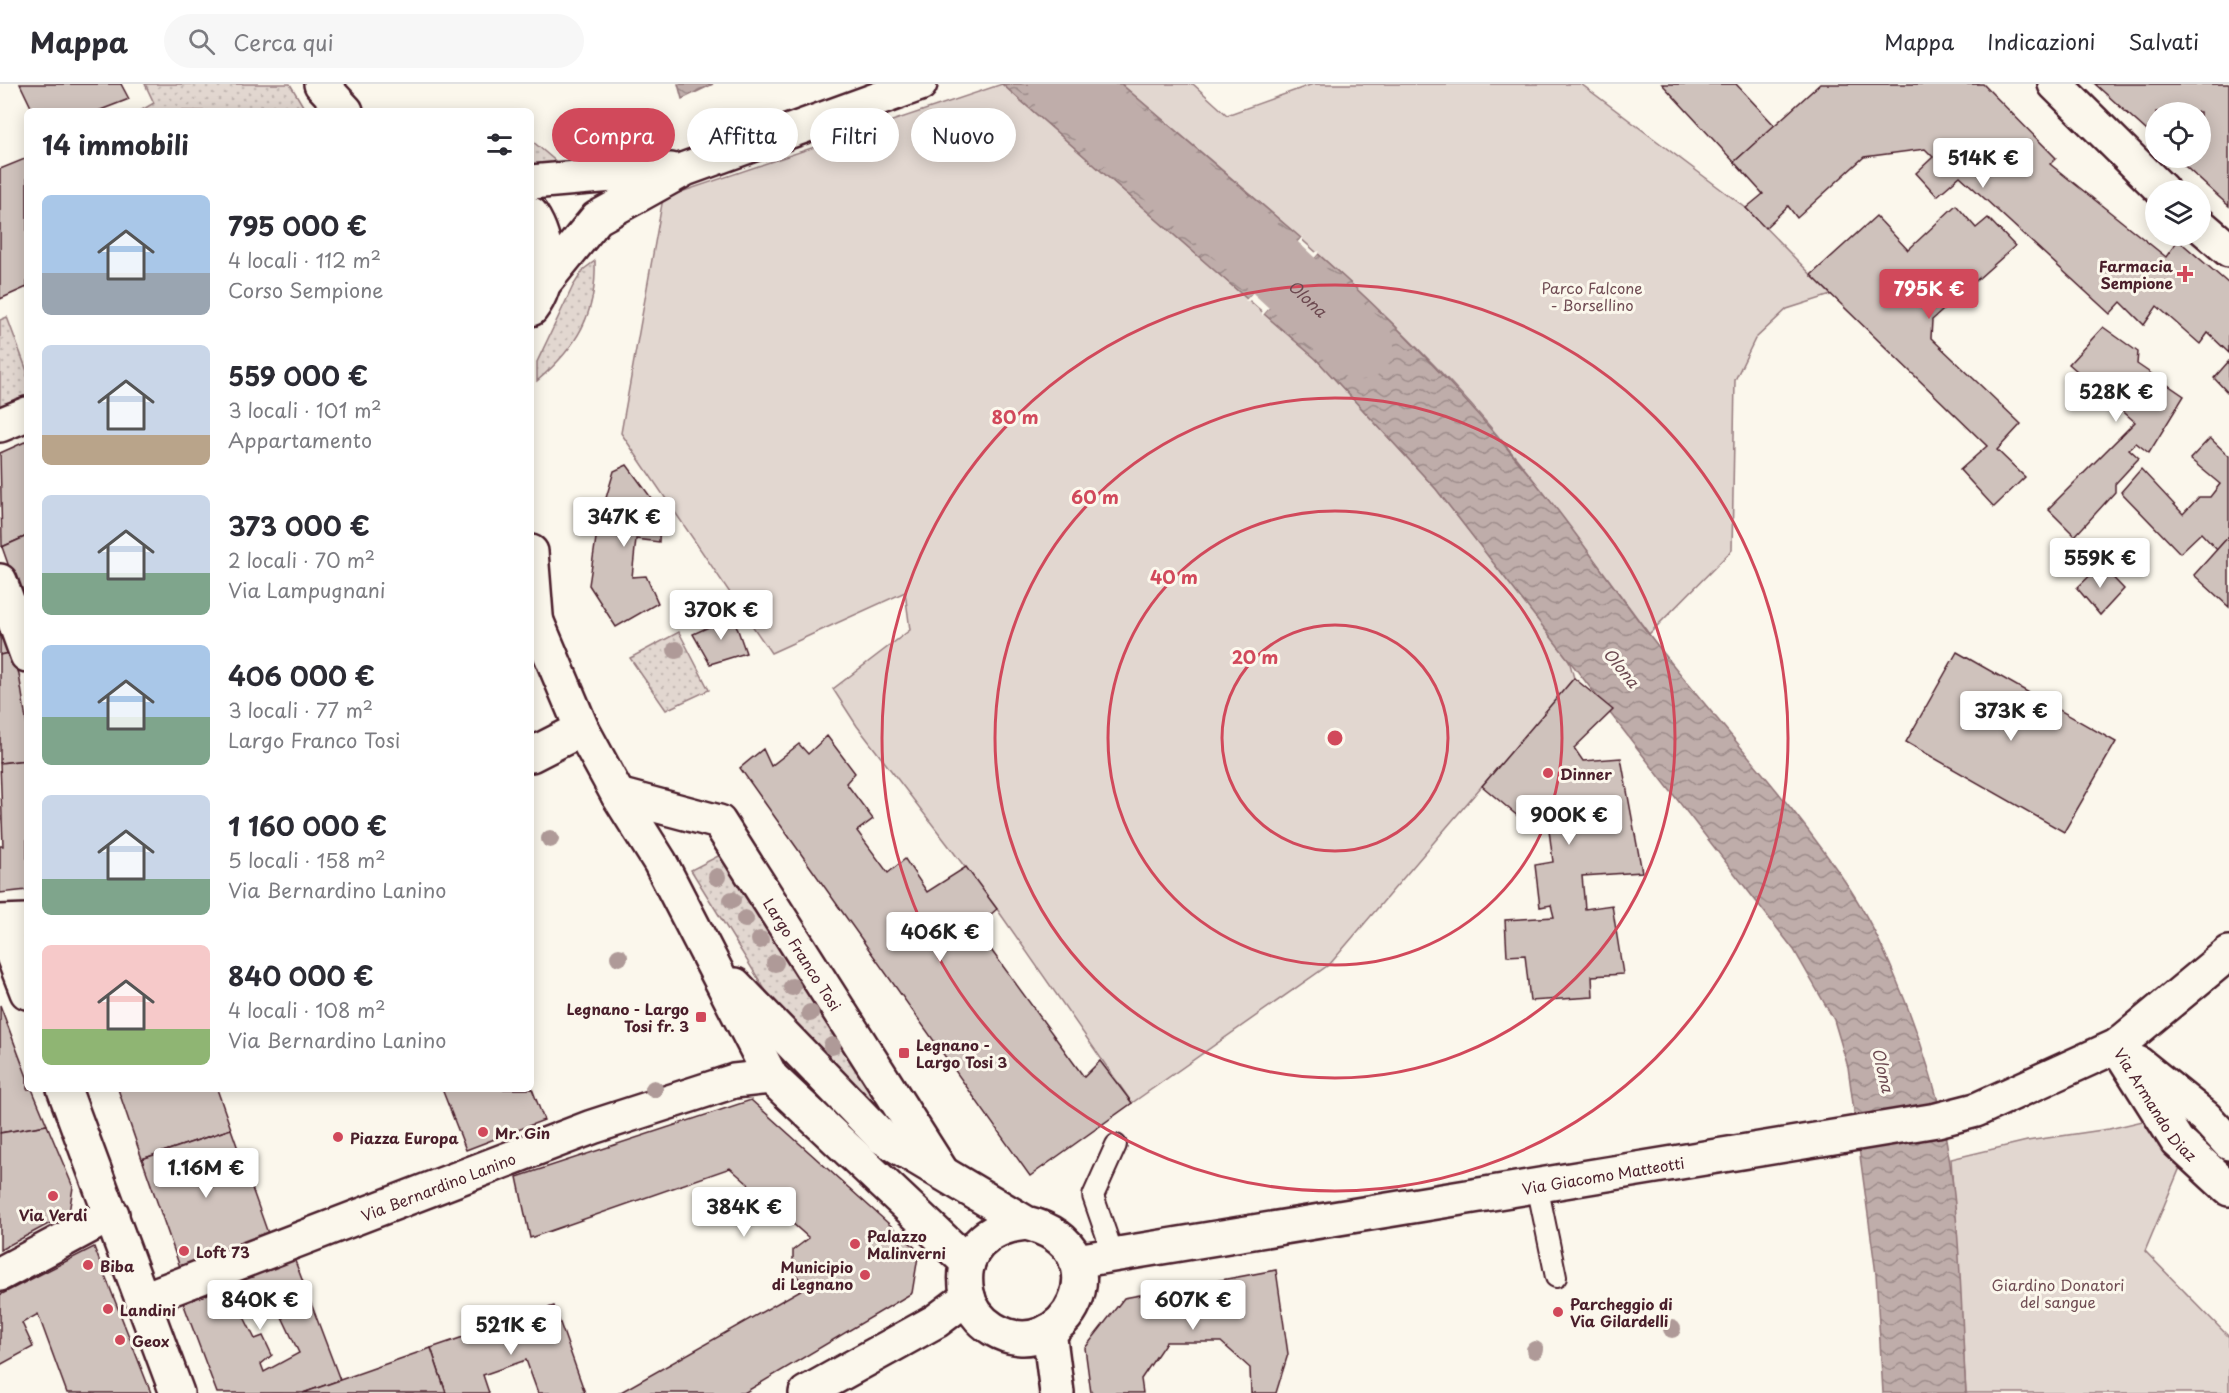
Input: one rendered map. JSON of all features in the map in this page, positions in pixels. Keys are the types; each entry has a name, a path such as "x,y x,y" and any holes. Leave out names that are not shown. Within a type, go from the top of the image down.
{"street":[{"path":"305,84 317,108"},
{"path":"321,84 343,108"},
{"path":"537,296 597,218 685,169 920,84"},
{"path":"2055,84 2152,180"},
{"path":"534,182 685,169"},
{"path":"534,218 539,225 546,254 537,296"},
{"path":"2211,234 2229,250"},
{"path":"0,425 24,415"},
{"path":"0,581 24,647"},
{"name":"Largo Franco Tosi","path":"534,618 582,729 618,795 660,862 771,1077 968,1263"},
{"path":"534,753 582,729"},
{"name":"Largo Franco Tosi","path":"618,795 719,822 943,1173"},
{"path":"24,921 0,922 24,984"},
{"name":"Via Giacomo Matteotti","path":"1076,1261 1838,1136 1976,1110 2116,1046 2229,953"},
{"name":"Largo Franco Tosi","path":"711,960 882,1137 1026,1223 1044,1227 1060,1237 1076,1261"},
{"name":"Via Armando Diaz","path":"2116,1046 2205,1117 2229,1143"},
{"name":"Via Armando Diaz","path":"2116,1046 2177,1141 2229,1189"},
{"name":"Via Bernardino Lanino","path":"144,1299 592,1127 734,1081 771,1077"},
{"path":"65,1092 144,1299 177,1393"},
{"path":"0,1274 112,1214"},
{"path":"1026,1223 1006,1225 990,1233 976,1246 968,1263 965,1280 968,1297 975,1312 986,1324 1000,1333 1016,1337 1033,1336 1049,1331 1072,1309 1078,1293 1080,1277 1076,1261"},
{"path":"806,1393 936,1321 968,1297"},
{"path":"1049,1331 1058,1393"}],"lane":[{"path":"1113,1254 1093,1196 1116,1145"},
{"path":"1537,1185 1556,1277"}],"green space":[{"path":"145,84 290,84 304,108 145,108 154,103"},
{"path":"1002,84 1316,359 1436,489 1569,660 1574,678 1330,964 1132,1103 997,909 857,726 833,689 910,630 905,592 771,653 621,433 663,198 770,162 798,162 798,153 810,149 810,162 899,162 899,119 911,115 911,162 1016,162 1016,108 931,108"},
{"name":"Parco Falcone - Borsellino","path":"1121,84 1193,84 1227,115 1313,84 1581,84 1746,208 1831,295 1787,309 1755,339 1735,380 1732,550 1649,634 1529,475 1479,413 1452,384 1332,267"},
{"path":"534,143 552,158 552,162 559,164 534,164"},
{"path":"595,261 592,297 582,328 563,355 537,381 537,362 573,286 584,269"},
{"path":"7,317 24,363 24,404 0,415 0,320"},
{"path":"679,632 709,690 666,710 630,658"},
{"path":"724,853 897,1127 769,996 691,870"},
{"name":"Giardino Donatori del sangue","path":"2151,1119 2181,1165 2145,1251 2229,1337 2229,1393 1966,1393 1951,1159 2027,1141 2109,1129"}],"water":[{"path":"678,84 713,84 682,99"},
{"path":"1002,84 1121,84 1301,238 1247,299"},
{"path":"1318,254 1412,343 1528,473 1673,665 1827,855 1862,909 1885,953 1905,1001 1940,1109 1948,1149 1957,1230 1966,1393 1883,1393 1876,1274 1848,1067 1834,1020 1794,950 1436,489 1316,359 1264,314"}],"pier":[{"path":"1303,236 1303,240 1249,301 1245,301"},
{"path":"1320,251 1262,316 1262,312 1316,252"}],"building":[{"path":"20,84 121,84 129,99 106,108 32,108"},
{"path":"1662,84 1736,84 1775,126 1734,162"},
{"path":"1820,84 1983,84 2056,158 2050,164 2145,240 2145,246 2152,246 2166,257 2174,246 2185,246 2229,284 2229,353 2208,333 2200,344 2157,306 2144,325 2121,302 2110,314 1960,176 1937,196 1916,173 1933,157 1925,149 1864,157 1797,218 1788,206 1765,228 1746,208 1763,194 1734,162"},
{"path":"2095,84 2229,84 2229,206 2211,190 2211,180 2200,180 2187,168 2211,168 2211,102 2145,102 2145,129"},
{"path":"24,159 24,288 0,299 0,169"},
{"path":"1956,205 1976,228 1988,218 2015,246 1932,320 1931,338 2021,424 1997,450 2025,477 1994,507 1960,470 1987,446 1811,275 1876,216 1908,250"},
{"path":"2103,327 2138,352 2137,364 2184,396 2149,453 2136,443 2129,449 2139,458 2115,484 2115,492 2075,536 2048,509 2135,422 2069,364"},
{"path":"2229,361 2229,394 2214,378"},
{"path":"2210,438 2229,456 2229,536 2217,550 2201,533 2180,553 2121,492 2141,469 2183,514 2199,497 2210,497 2220,484 2190,459"},
{"path":"24,442 24,537 2,547 0,453"},
{"path":"627,465 660,510 659,542 636,539 632,577 646,576 658,603 616,627 589,585 598,525 614,471"},
{"path":"2229,536 2229,607 2194,575"},
{"path":"24,537 24,609 2,547"},
{"path":"2101,565 2124,589 2100,615 2077,588"},
{"path":"733,616 746,653 710,664 693,634"},
{"path":"0,619 12,652 0,655"},
{"path":"12,652 19,674 24,706 24,760 0,763 0,655"},
{"path":"1957,652 2116,742 2064,832 1906,742"},
{"path":"1574,678 1613,710 1574,748 1583,761 1621,758 1642,872 1582,876 1585,909 1612,905 1623,974 1592,976 1593,997 1530,1001 1525,955 1507,956 1505,920 1554,917 1551,905 1540,907 1535,865 1553,862 1545,798 1536,798 1520,818 1482,786"},
{"path":"827,736 855,773 846,783 873,819 857,831 888,873 905,859 927,892 966,867 997,909 975,928 1084,1077 1100,1061 1132,1103 1030,1176 740,768 763,749 771,766 799,744 808,754"},
{"path":"24,760 24,890 0,893 0,846 3,846 0,763"},
{"path":"0,1005 24,1069 24,1092 33,1092 47,1125 0,1133"},
{"path":"119,1092 218,1092 231,1129 142,1159"},
{"path":"443,1092 533,1092 544,1120 466,1150"},
{"name":"Palazzo Malinverni","path":"751,1100 919,1251 912,1293 744,1393 619,1393 806,1287 793,1271 793,1250 809,1238 730,1168 530,1238 517,1177"},
{"path":"47,1125 73,1187 69,1213 0,1250 0,1133"},
{"path":"231,1129 270,1239 181,1270 142,1159"},
{"path":"94,1247 151,1393 67,1393 38,1314 22,1323 33,1347 0,1365 0,1295"},
{"path":"292,1253 340,1380 303,1393 217,1393 179,1292","holes":["275,1302 299,1353 264,1372 261,1364 272,1355 263,1336 255,1339 243,1315"]},
{"path":"1276,1270 1288,1354 1276,1393 1251,1393 1250,1368 1221,1342 1166,1342 1141,1379 1143,1393 1091,1393 1085,1348 1124,1298"},
{"path":"554,1306 585,1393 538,1393 526,1360 483,1375 489,1393 446,1393 431,1348"},
{"path":"431,1348 446,1393 303,1393 340,1380"}],"waterway":[{"name":"Olona","path":"1062,84 1250,244 1360,346"}],"place":[{"name":"Farmacia Sempione","path":"2185,274"},
{"name":"Dinner","path":"1548,773"},
{"name":"Legnano - Largo Tosi fr. 3","path":"701,1017"},
{"name":"Legnano - Largo Tosi 3","path":"904,1053"},
{"name":"Mr. Gin","path":"483,1132"},
{"name":"Piazza Europa","path":"338,1137"},
{"name":"Via Verdi","path":"53,1196"},
{"name":"Palazzo Malinverni","path":"855,1244"},
{"name":"Loft 73","path":"184,1251"},
{"name":"Biba","path":"88,1265"},
{"name":"Municipio di Legnano","path":"865,1275"},
{"name":"Landini","path":"108,1309"},
{"name":"Parcheggio di Via Gilardelli","path":"1558,1312"},
{"name":"Geox","path":"120,1340"}]}
